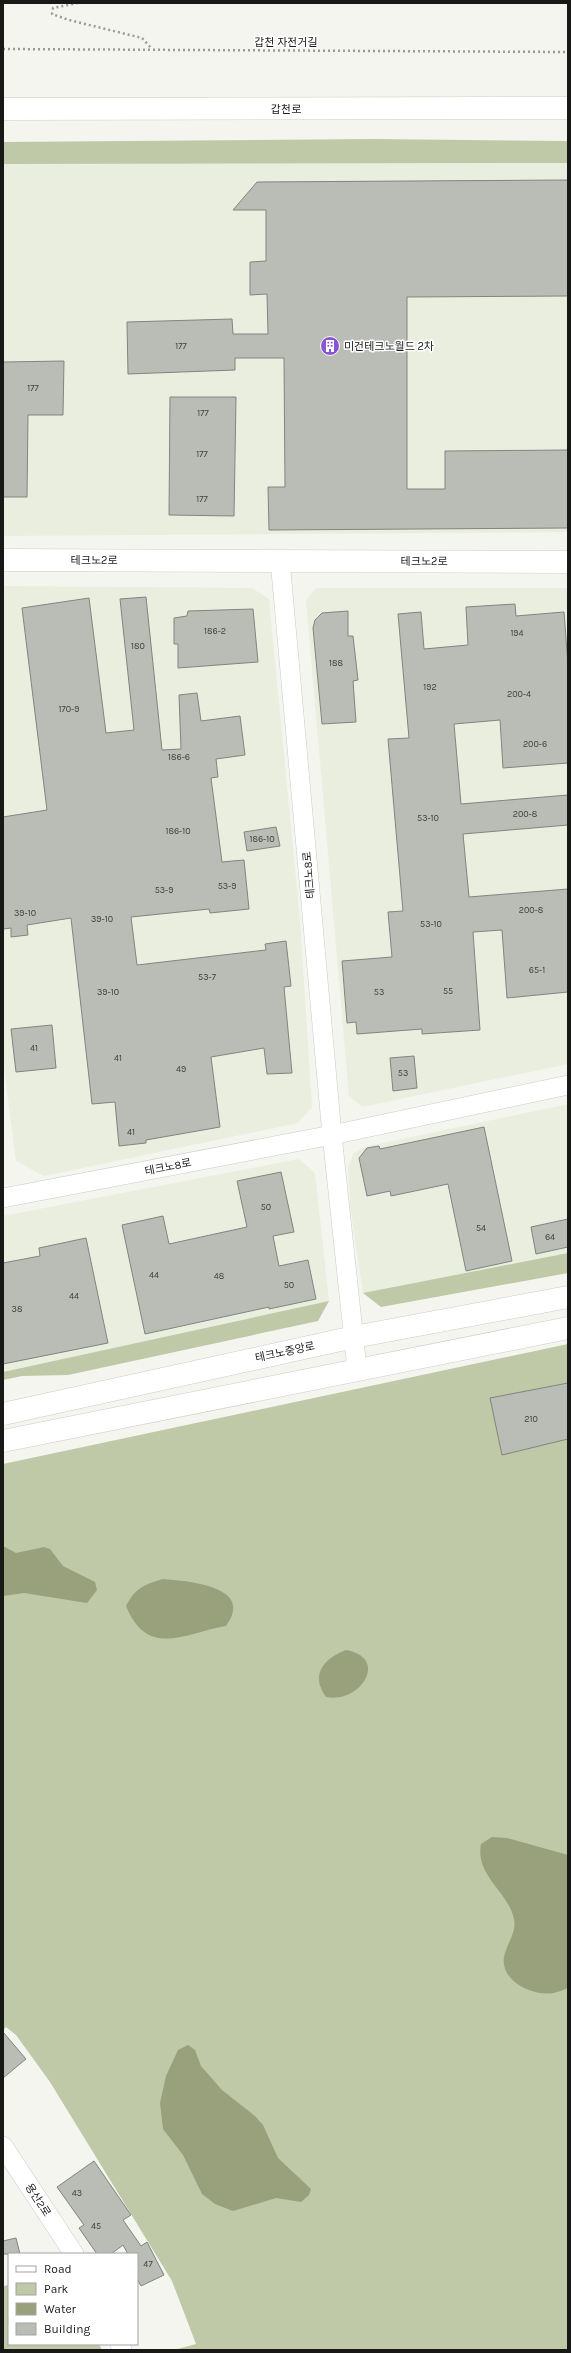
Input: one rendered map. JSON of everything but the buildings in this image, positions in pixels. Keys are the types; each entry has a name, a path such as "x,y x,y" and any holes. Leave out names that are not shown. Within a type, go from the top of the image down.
{"main road":[{"name":"갑천로","path":"3,109 568,108"},
{"name":"테크노2로","path":"3,560 568,562"},
{"name":"테크노중앙로","path":"3,1414 354,1337 568,1297"},
{"path":"3,1441 568,1328"}],"street":[{"name":"테크노8로","path":"280,560 332,1135"},
{"name":"테크노8로","path":"3,1198 332,1135 568,1085"},
{"path":"332,1135 357,1369"},
{"name":"용산2로","path":"3,2146 73,2253"}],"path":[{"path":"78,3 53,8 52,14 69,20 142,38 152,50"},
{"name":"갑천 자전거길","path":"3,49 568,52"}],"shaded area":[{"path":"568,163 568,532 3,536 3,164"},
{"path":"3,586 252,588 269,599 300,920 312,1107 298,1123 44,1176 16,1161 3,1059"},
{"path":"316,588 568,588 568,1064 362,1107 349,1096 306,600"},
{"path":"568,1104 568,1253 363,1293 350,1206 348,1168 353,1154 364,1147"},
{"path":"299,1159 315,1173 329,1301 3,1372 3,1216"}],"green space":[{"path":"374,139 568,141 568,163 3,164 3,142"},
{"path":"568,1253 568,1273 381,1307 363,1293"},
{"path":"329,1301 318,1321 68,1375 22,1376 3,1380 3,1372"},
{"path":"568,1344 568,2350 174,2350 196,2344 172,2281 50,2082 16,2035 6,2027 3,2030 3,1464"},
{"path":"8,2285 8,2345 100,2345 102,2350 3,2350 3,2286"}],"water":[{"path":"3,1546 16,1553 44,1547 50,1549 63,1566 95,1582 97,1590 87,1603 24,1593 3,1596"},
{"path":"163,1579 201,1584 215,1588 226,1594 232,1602 233,1613 226,1626 183,1637 157,1638 145,1633 135,1623 126,1606 133,1595 141,1588"},
{"path":"346,1650 359,1655 366,1662 368,1670 365,1679 359,1687 350,1694 338,1697 326,1697 319,1682 321,1669 331,1658"},
{"path":"492,1837 507,1838 568,1855 568,1988 546,1994 528,1990 520,1986 507,1973 504,1966 504,1957 513,1934 515,1924 514,1919 511,1909 487,1874 480,1855 481,1844"},
{"path":"188,2045 195,2050 201,2066 222,2090 255,2116 263,2125 278,2158 311,2189 309,2195 301,2202 276,2198 233,2211 215,2204 202,2194 183,2155 163,2129 160,2103 166,2076 178,2050"}],"place":[{"name":"미건테크노월드 2차","path":"330,346"}]}
